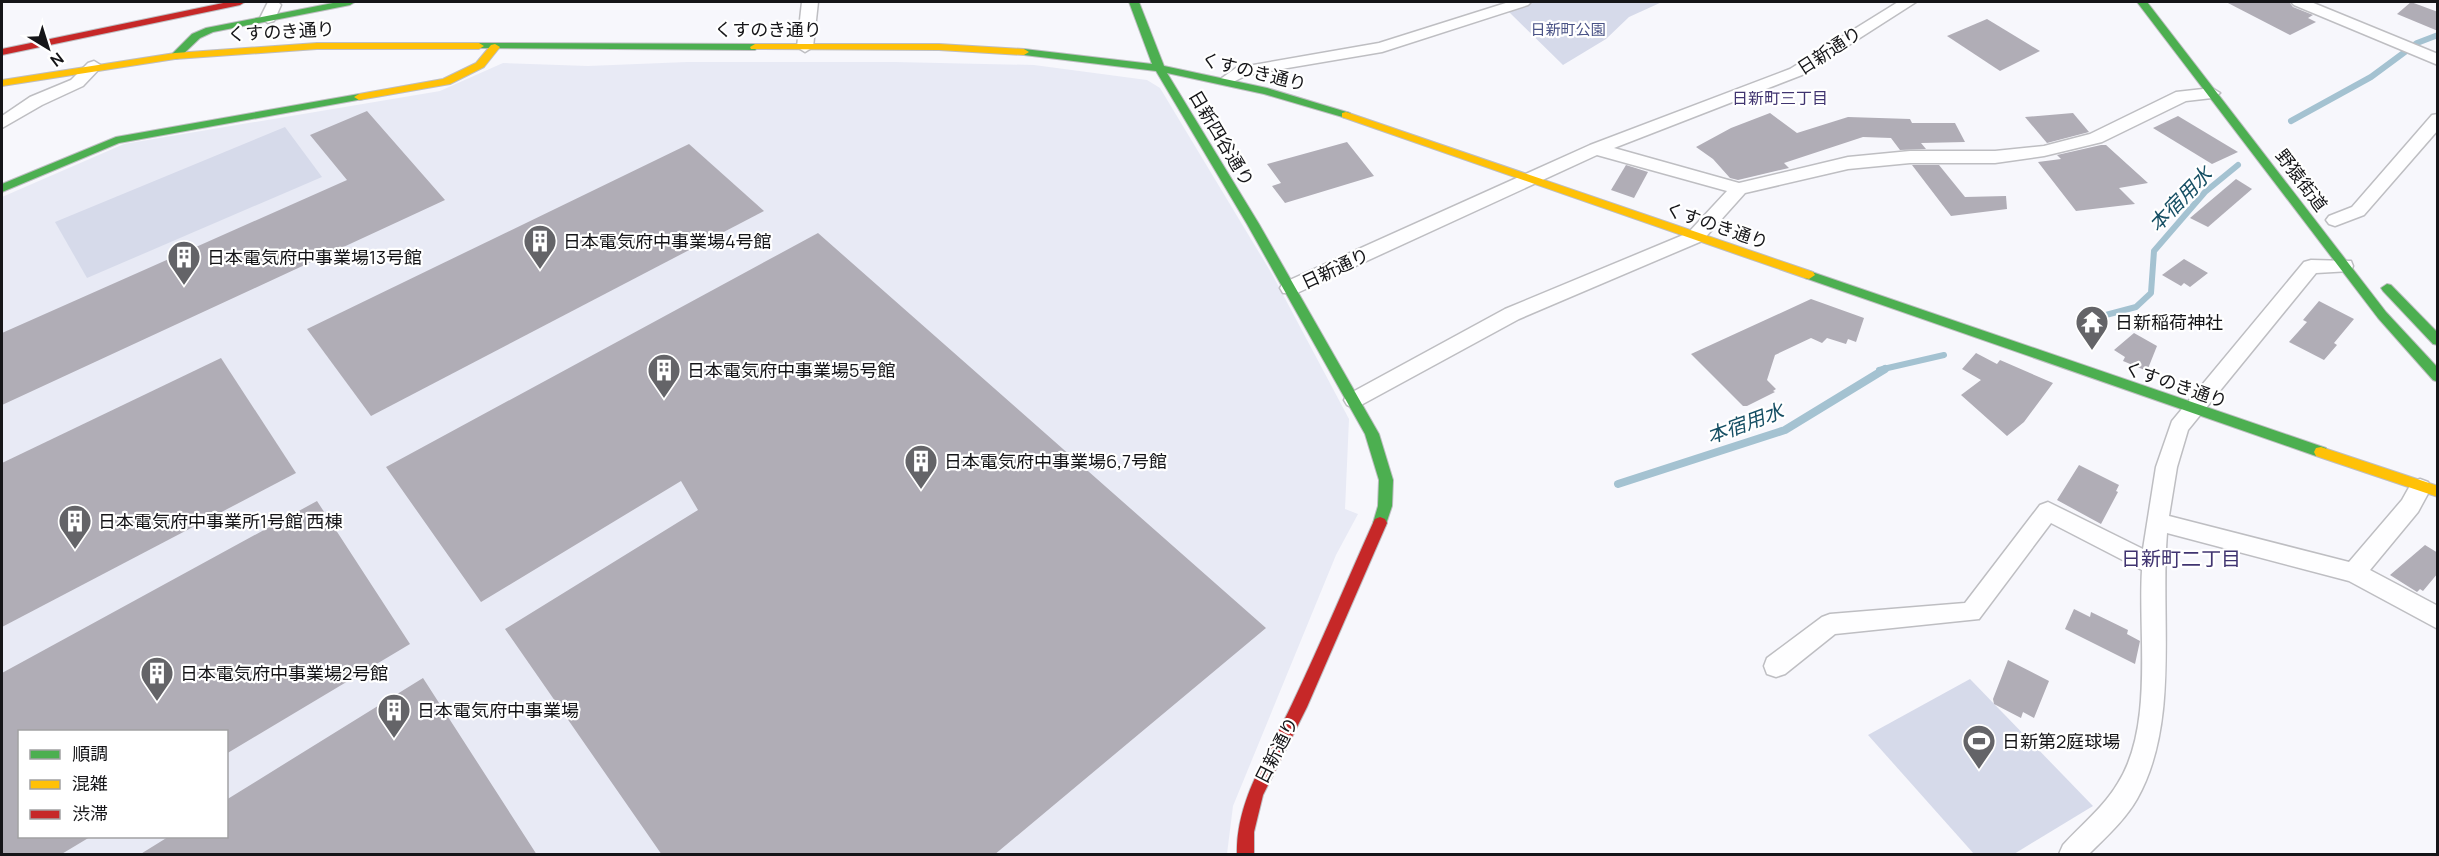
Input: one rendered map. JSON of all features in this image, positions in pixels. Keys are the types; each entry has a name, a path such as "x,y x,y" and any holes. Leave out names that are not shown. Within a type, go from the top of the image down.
{"main road":[{"path":"2,52 240,2"},
{"path":"175,56 196,36 270,11 350,2"},
{"name":"日新四谷通り","path":"1134,2 1159,68 1290,288"},
{"name":"野猿街道","path":"2142,2 2396,333 2438,377"},
{"name":"くすのき通り","path":"2,83 94,66 175,56 317,46 1019,50 1159,68 1227,80 1342,114 2428,490"},
{"path":"2,189 116,140 446,82 480,65 495,47"},
{"path":"2377,275 2438,341"},
{"name":"日新通り","path":"1245,855 1248,810 1259,782 1298,707 1384,510 1386,485 1380,453 1290,288"}],"street":[{"path":"805,47 810,2"},
{"path":"1227,80 1242,71 1382,47 1523,2"},
{"name":"日新通り","path":"1290,288 1596,149 1796,72 1908,2"},
{"path":"2299,2 2438,60"},
{"path":"2,123 36,100 77,83 94,66"},
{"path":"1596,149 1739,189 1848,163 1911,157 1995,157 2044,150 2096,138 2182,96 2212,93"},
{"path":"2335,220 2358,211 2438,119"},
{"path":"1353,400 1512,314 1673,249 1695,237 1739,189"},
{"path":"2072,855 2128,790 2147,735 2155,679 2152,592 2158,522 2167,457 2179,427 2312,267 2344,266"},
{"path":"2354,573 2410,506 2428,490"},
{"path":"1776,666 1830,624 1971,612 2048,511 2155,566"},
{"path":"2158,522 2354,573 2401,596 2438,619"}],"shaded area":[{"name":"日本電気府中事業場","path":"687,62 1034,65 1147,80 1160,88 1272,274 1349,419 1345,509 1358,514 1336,555 1233,806 1227,854 2,854 2,197 124,144 440,91 503,63 588,66"}],"green space":[{"name":"日新町公園","path":"1535,2 1662,2 1629,17 1606,39 1563,65 1509,12"},
{"path":"285,127 322,177 87,278 55,222"},
{"name":"日新第2庭球場","path":"1970,679 2093,806 2014,854 1974,854 1868,735"}],"building":[{"path":"2226,2 2289,2 2293,7 2313,15 2308,18 2316,22 2290,35"},
{"path":"2411,2 2438,12 2438,31 2397,14"},
{"path":"1987,19 2040,51 2000,71 1947,36"},
{"name":"日本電気府中事業場13号館","path":"367,111 445,200 2,405 2,333 347,180 310,135"},
{"path":"1770,113 1797,133 1848,117 1910,119 1912,123 1955,123 1965,142 1921,143 1926,149 1900,150 1891,138 1863,137 1784,163 1789,168 1738,180 1730,178 1713,159 1696,147 1731,128"},
{"path":"2073,113 2089,132 2047,143 2025,117"},
{"path":"2178,116 2238,152 2212,164 2153,128"},
{"path":"1347,142 1374,176 1285,203 1272,186 1281,183 1267,164"},
{"name":"日本電気府中事業場4号館","path":"689,144 764,211 371,416 307,329"},
{"path":"2106,145 2148,183 2119,188 2135,204 2076,211 2038,162 2061,159 2057,155"},
{"path":"1626,165 1648,172 1634,198 1611,190"},
{"path":"1912,165 1939,165 1965,197 2006,196 2007,209 1951,216"},
{"path":"2236,179 2252,189 2208,227 2190,218"},
{"name":"日本電気府中事業場6,7号館","path":"818,233 1266,628 994,855 662,855 505,629 698,510 681,481 481,602 386,467"},
{"path":"2184,259 2208,273 2190,287 2184,283 2181,286 2162,275"},
{"path":"1811,299 1864,318 1856,342 1848,339 1846,344 1827,338 1822,343 1811,338 1775,355 1767,380 1776,389 1773,391 1775,392 1747,406 1743,406 1691,354"},
{"path":"2319,301 2354,319 2334,343 2337,345 2324,360 2289,342 2307,322 2303,320"},
{"path":"2134,333 2157,346 2147,371 2123,361 2125,357 2114,350"},
{"path":"1976,353 1997,364 2000,360 2053,383 2024,422 2007,436 1961,395 1981,380 1962,369"},
{"name":"日本電気府中事業所1号館 西棟","path":"221,358 296,473 2,627 2,463"},
{"path":"2079,465 2119,485 2116,491 2118,492 2101,524 2057,500"},
{"name":"日本電気府中事業場2号館","path":"317,501 410,644 228,753 228,730 18,730 18,838 88,838 60,855 2,855 2,673"},
{"path":"2425,545 2438,553 2438,573 2423,591 2420,589 2417,592 2390,575"},
{"path":"2074,609 2090,617 2091,612 2128,630 2127,634 2140,641 2135,664 2065,629"},
{"path":"2008,660 2049,681 2034,718 2023,712 2021,718 1994,704 1993,699"},
{"name":"日本電気府中事業場","path":"423,678 537,855 139,855 166,838 228,838 228,799"}],"waterway":[{"name":"本宿用水","path":"2291,121 2371,77 2417,43 2438,35"},
{"name":"本宿用水","path":"2083,321 2136,307 2151,293 2154,251 2205,192 2238,165"},
{"name":"本宿用水","path":"1879,370 1944,355"},
{"name":"本宿用水","path":"1618,484 1785,430 1885,369"}],"traffic: fast":[{"path":"175,56 196,36 210,30 350,2"},
{"path":"1134,2 1159,68 1253,224 1372,434 1386,480 1385,506 1380,523"},
{"path":"2142,2 2382,315 2438,377"},
{"path":"479,46 755,47"},
{"path":"1024,52 1106,60 1187,73 1267,92 1346,115"},
{"path":"2,188 116,140 359,97"},
{"path":"1809,275 2321,452"},
{"path":"2387,288 2438,341"}],"traffic: slow":[{"path":"2,83 175,56 317,46 479,46"},
{"path":"359,97 446,82 480,65 495,47"},
{"path":"755,47 939,47 1024,52"},
{"path":"1346,115 1809,275"},
{"path":"2321,452 2438,492"}],"traffic: jam":[{"path":"2,52 240,2"},
{"path":"1245,854 1246,832 1255,794 1299,707 1380,523"}],"place":[{"name":"日本電気府中事業場4号館","path":"540,270"},
{"name":"日本電気府中事業場13号館","path":"184,286"},
{"name":"日新稲荷神社","path":"2092,351"},
{"name":"日本電気府中事業場5号館","path":"664,399"},
{"name":"日本電気府中事業場6,7号館","path":"921,490"},
{"name":"日本電気府中事業所1号館 西棟","path":"75,550"},
{"name":"日本電気府中事業場2号館","path":"157,702"},
{"name":"日本電気府中事業場","path":"394,739"},
{"name":"日新第2庭球場","path":"1979,770"}],"district":[{"name":"日新町三丁目","path":"1780,98"},
{"name":"日新町二丁目","path":"2181,558"}]}
